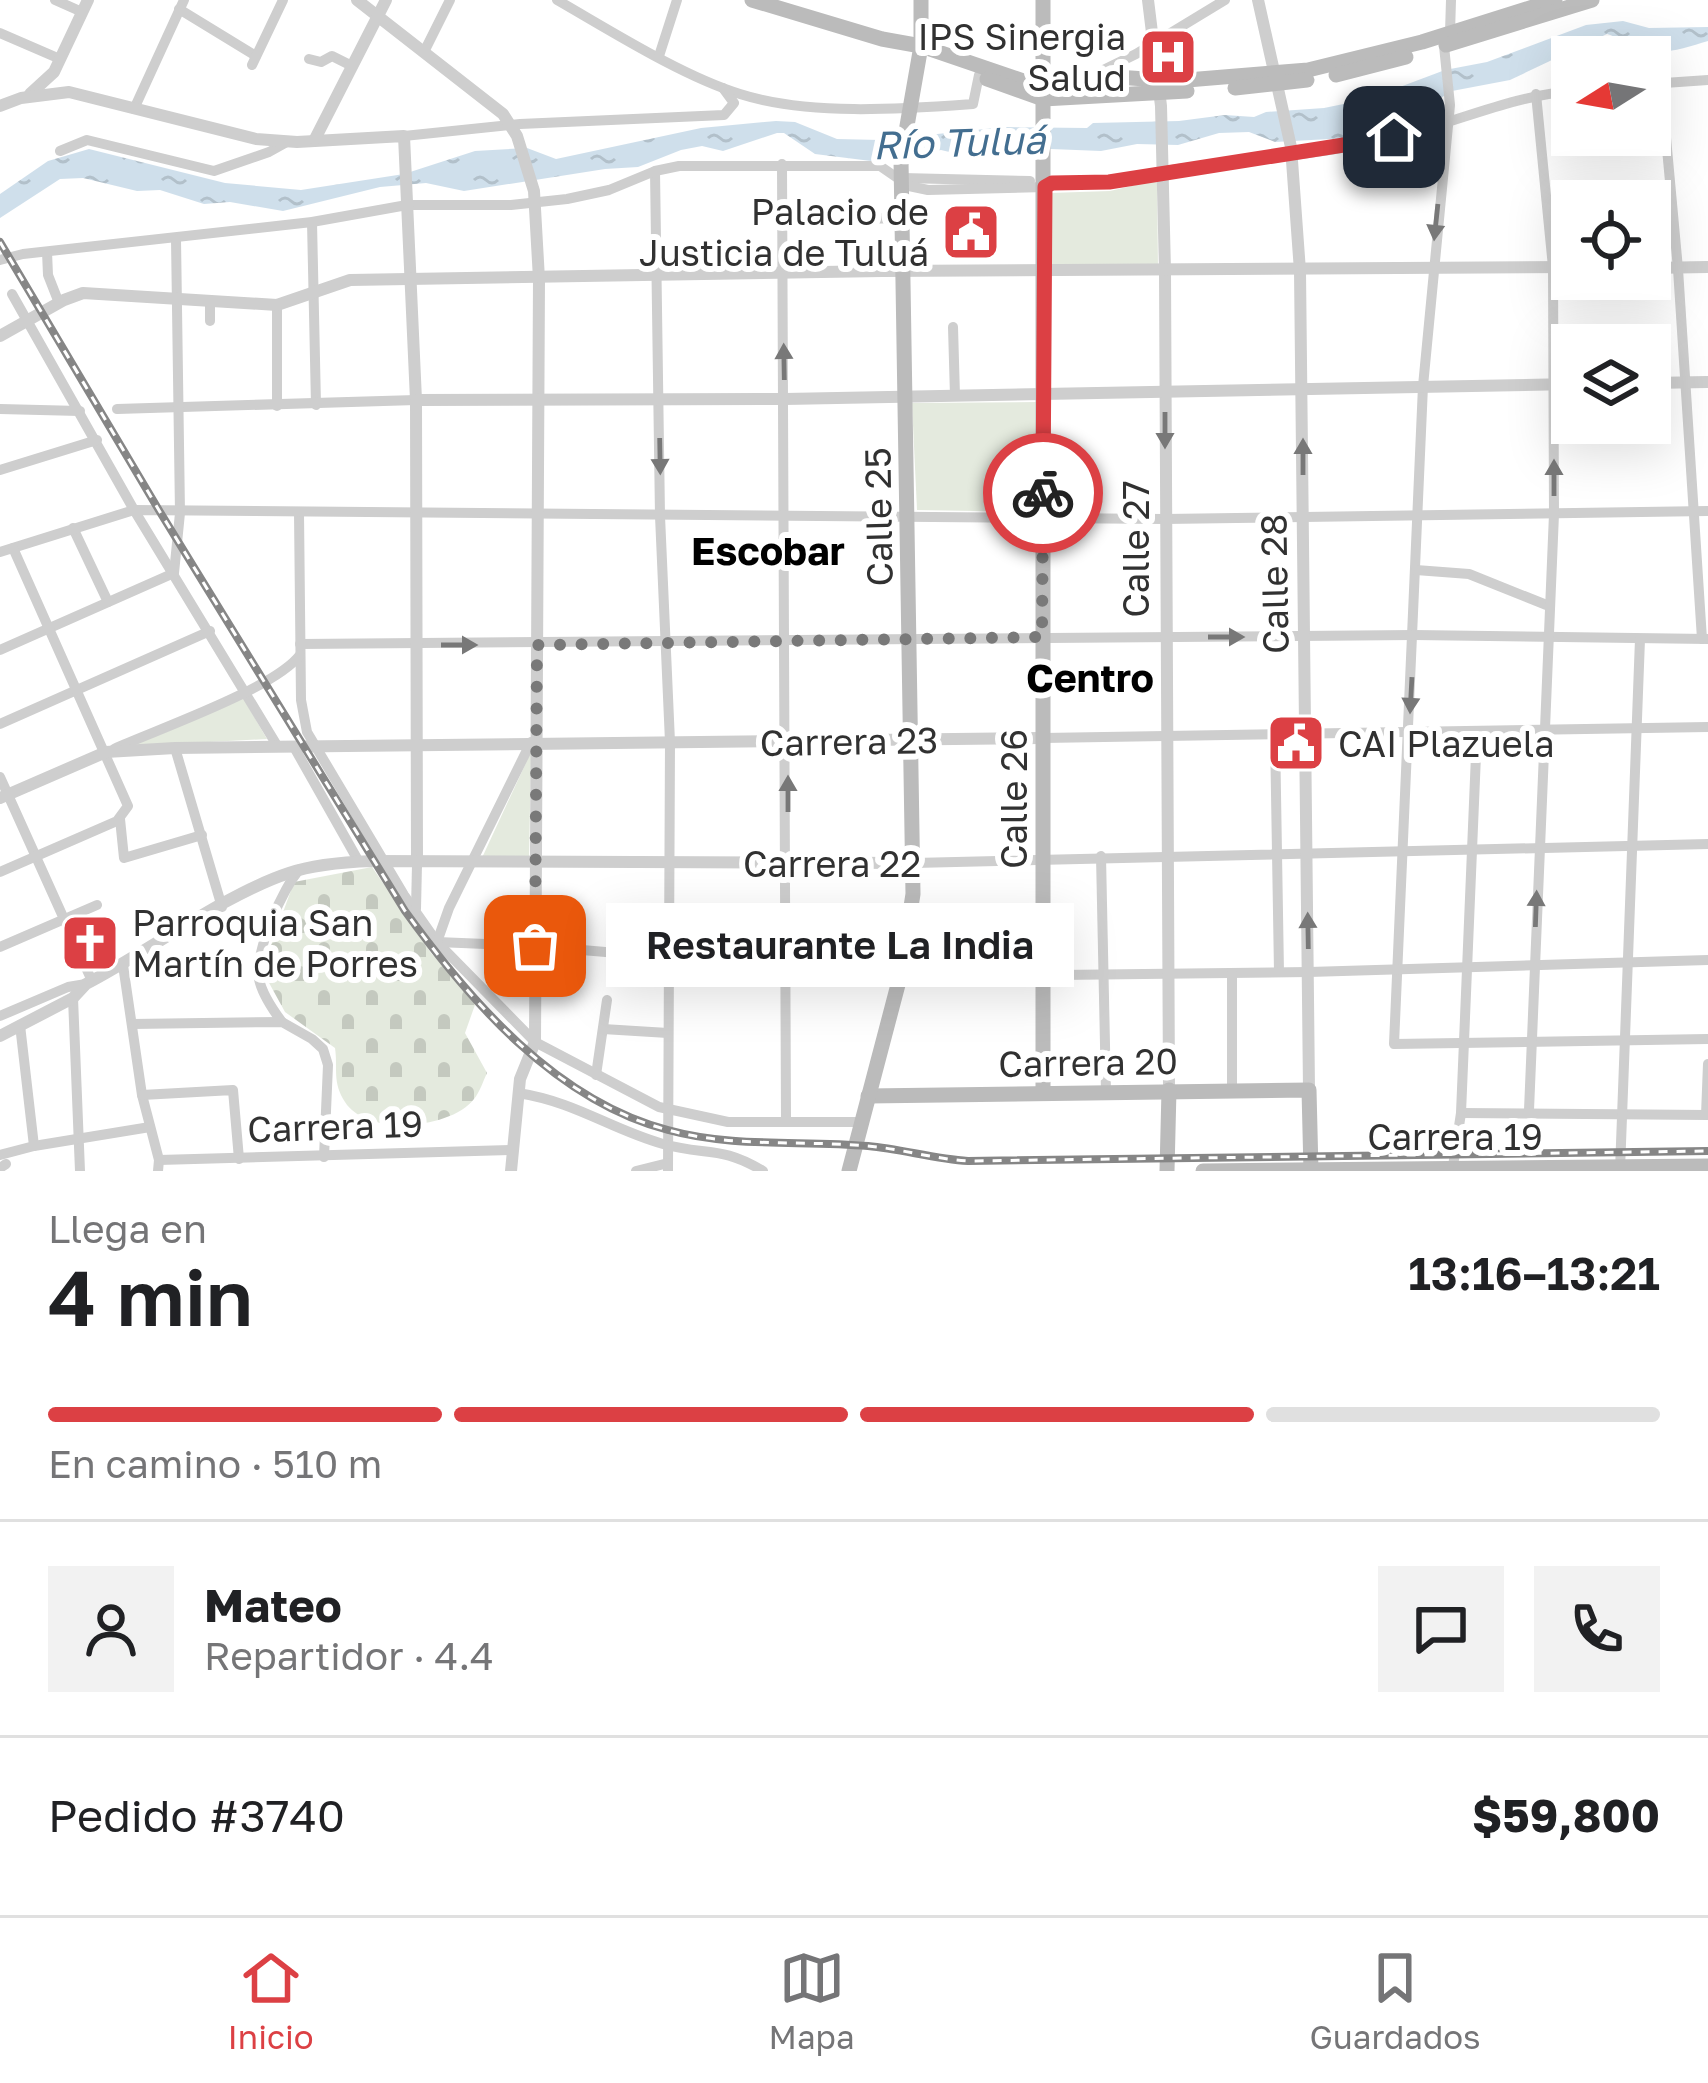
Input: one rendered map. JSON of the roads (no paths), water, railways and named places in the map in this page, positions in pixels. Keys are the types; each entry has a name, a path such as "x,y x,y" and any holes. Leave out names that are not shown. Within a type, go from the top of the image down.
{"main road":[{"path":"752,0 803,8 1044,100 1082,80 1159,92"},
{"name":"Calle 25","path":"849,1171 899,977 914,863 901,160 920,50 921,0"},
{"name":"Calle 26","path":"1043,0 1047,184 1043,1093"},
{"path":"1447,39 1556,0"},
{"path":"920,50 1044,100 1279,86 1349,62 1592,0"},
{"name":"Calle 27","path":"1167,1171 1173,1090"},
{"name":"Calle 27","path":"1173,1090 1177,1171"},
{"name":"Carrera 20","path":"868,1096 1310,1090"},
{"name":"Calle 28","path":"1310,1090 1311,1169"},
{"name":"Carrera 19","path":"1203,1171 1708,1166"}],"street":[{"path":"0,106 40,88 57,66 85,6 55,0"},
{"path":"134,109 182,5 254,60 283,0"},
{"path":"357,0 496,107 512,125 535,197 539,279 535,1042 518,1093 511,1171"},
{"path":"315,139 386,0"},
{"path":"424,52 450,0"},
{"path":"557,0 723,88 803,106 909,112 974,104 979,75"},
{"path":"659,56 677,0"},
{"name":"Calle 27","path":"1148,0 1159,92 1165,271 1173,1090"},
{"name":"Calle 28","path":"1258,0 1292,151 1300,271 1310,1090"},
{"path":"1451,0 1445,66 1450,105 1423,386 1394,1044 1708,1039"},
{"path":"1082,80 1220,2"},
{"path":"0,33 57,66"},
{"path":"309,59 321,62 332,56 352,66"},
{"path":"57,66 54,86 62,93"},
{"path":"1671,83 1708,80"},
{"path":"21,98 62,93 286,142 724,115 734,103 723,88"},
{"path":"0,260 312,222 407,199 535,197 609,190 679,166 880,166 909,186 946,191 1109,182 1394,137 1551,93"},
{"path":"1536,94 1551,256"},
{"path":"404,136 418,513 416,913"},
{"path":"60,151 87,140 214,171 286,142"},
{"path":"106,752 278,674 300,650 910,638 1414,635 1705,639 1701,512 1684,382 1678,268 1665,156"},
{"path":"782,164 786,1121"},
{"path":"635,1171 668,1167 670,742 660,516 655,171"},
{"path":"782,221 902,218"},
{"path":"312,222 316,405"},
{"path":"174,573 180,513 176,239"},
{"path":"47,251 48,275 59,303"},
{"path":"0,336 59,303 93,292 277,304 350,280 1551,267"},
{"path":"1671,268 1708,268"},
{"path":"12,294 134,510 278,747"},
{"path":"210,300 210,321"},
{"path":"277,304 278,406"},
{"path":"953,327 956,395"},
{"path":"1671,382 1708,382"},
{"path":"117,409 416,400 785,399 1551,384"},
{"path":"0,409 80,411"},
{"path":"0,470 97,440"},
{"path":"1529,1110 1555,444"},
{"path":"0,552 134,510 1165,519 1701,512"},
{"path":"299,513 302,714 314,746 437,942 535,1042 668,1110 717,1121 862,1122"},
{"path":"73,528 108,602"},
{"path":"14,548 127,800 124,858 202,836"},
{"path":"1416,570 1468,574 1549,606"},
{"path":"0,650 174,573"},
{"path":"0,724 209,631"},
{"path":"1621,1168 1640,639"},
{"name":"Carrera 23","path":"4,796 106,752 175,748 1708,727"},
{"path":"1453,1166 1465,1043 1477,731"},
{"path":"1275,734 1279,972"},
{"path":"437,942 534,742"},
{"path":"294,747 359,862"},
{"path":"175,748 222,907"},
{"path":"0,777 4,796 89,983 0,1016"},
{"path":"0,872 124,815"},
{"name":"Carrera 22","path":"0,1036 276,878 301,869 359,862 914,863 1708,844"},
{"path":"1101,856 1106,1092"},
{"path":"301,869 283,893 258,968 260,984 282,1022 323,1049 329,1078 324,1157"},
{"path":"0,947 98,904"},
{"path":"437,942 899,977 1309,972 1708,960"},
{"path":"123,965 142,1095 159,1165"},
{"path":"1232,973 1232,1090"},
{"path":"73,998 80,1171"},
{"path":"596,1075 607,1000"},
{"path":"132,1024 282,1022"},
{"path":"20,1025 34,1146"},
{"path":"603,1029 668,1034"},
{"path":"1461,1113 1707,1114 1708,1064"},
{"path":"142,1095 233,1090 239,1159"},
{"path":"518,1093 556,1099 667,1145 734,1153 763,1171"},
{"path":"3,1163 34,1146 150,1127"},
{"name":"Carrera 19","path":"159,1165 239,1159 276,1165 324,1157 513,1150"},
{"path":"394,1156 394,1171"}],"water":[{"name":"Río Tuluá","path":"1623,21 1649,28 1708,27 1708,41 1671,50 1671,36 1557,36 1586,25"},
{"name":"Río Tuluá","path":"1551,38 1551,61 1510,80 1452,91 1395,126 1348,138 1275,142 1249,132 1219,133 1178,145 1137,144 1101,151 1051,149 1037,140 962,155 941,150 871,161 815,154 777,133 723,151 702,146 681,150 638,167 464,191 426,183 380,187 283,211 230,202 204,204 160,190 60,179 0,218 0,194 48,161 89,149 225,183 301,190 404,174 475,151 527,148 556,159 701,128 776,121 795,122 837,139 880,140 1004,127 1087,128 1093,123 1254,117 1368,99 1445,70 1487,62"}],"railway":[{"path":"0,242 405,911 487,1012 553,1072 589,1096 627,1116 693,1136 868,1146 968,1161 1708,1151"}],"place":[{"name":"IPS Sinergia Salud","path":"1168,57"},
{"name":"Palacio de Justicia de Tuluá","path":"971,232"},
{"name":"CAI Plazuela","path":"1296,743"},
{"name":"Parroquia San Martín de Porres","path":"90,943"},
{"name":"Restaurante La India","path":"535,946"}],"district":[{"name":"Escobar","path":"768,550"},
{"name":"Centro","path":"1090,677"}]}
